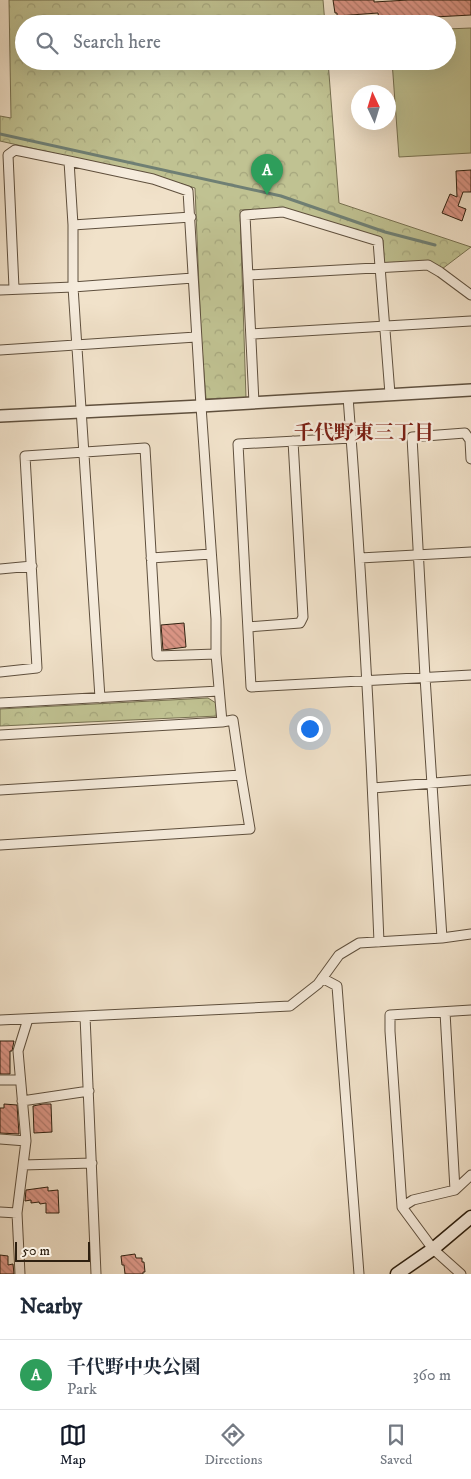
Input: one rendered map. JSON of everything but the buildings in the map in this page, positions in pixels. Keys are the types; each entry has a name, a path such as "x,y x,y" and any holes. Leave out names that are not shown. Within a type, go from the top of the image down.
{"main road":[{"path":"402,1272 471,1218"}],"street":[{"path":"14,288 8,155 15,150 154,179 188,191 196,337 216,619 216,654 222,722"},
{"path":"69,162 73,226 73,287 100,698"},
{"path":"254,403 245,215 283,212 378,241 390,394"},
{"path":"73,226 190,217"},
{"path":"248,275 428,265 471,295"},
{"path":"0,290 73,287 193,278"},
{"path":"252,334 471,321"},
{"path":"0,350 196,337"},
{"path":"0,416 471,390"},
{"path":"348,397 360,558 373,788 379,942"},
{"path":"442,938 424,677 412,437 465,433 470,440 471,459"},
{"path":"352,438 238,444 251,687 471,675"},
{"path":"248,627 300,624 303,617 292,441"},
{"path":"0,672 37,668 25,456 145,448 157,656 216,654"},
{"path":"360,558 471,552"},
{"path":"151,558 211,554"},
{"path":"0,569 32,566"},
{"path":"0,703 219,691"},
{"path":"0,735 233,720 250,829 0,845"},
{"path":"0,790 241,776"},
{"path":"373,788 471,780"},
{"path":"0,1020 290,1006 318,984 339,955 358,943 442,938 471,934"},
{"path":"322,978 336,986 359,1274"},
{"path":"461,1274 433,1248 402,1207 390,1015 471,1010"},
{"path":"445,1012 455,1190"},
{"path":"85,1016 96,1274"},
{"path":"20,1274 16,1213 26,1141 18,1051 28,1019"},
{"path":"0,1080 20,1080"},
{"path":"22,1101 89,1091"},
{"path":"0,1139 26,1141"},
{"path":"23,1165 92,1163"},
{"path":"402,1207 413,1200 455,1190 471,1175"},
{"path":"0,1212 16,1213"}],"green space":[{"path":"9,0 323,0 324,15 15,15 15,70 329,70 339,203 471,247 442,269 384,264 383,240 282,208 240,210 246,398 206,399 201,335 195,188 155,176 0,141 0,116 11,118"},
{"path":"471,28 471,153 399,157 396,85 394,85 393,70 456,70 456,29"},
{"path":"208,698 216,703 218,716 0,726 0,709"}],"waterway":[{"path":"0,134 281,196 385,232 435,245"}],"place":[{"name":"千代野中央公園","path":"267,195"}],"district":[{"name":"千代野東三丁目","path":"364,433"}]}
